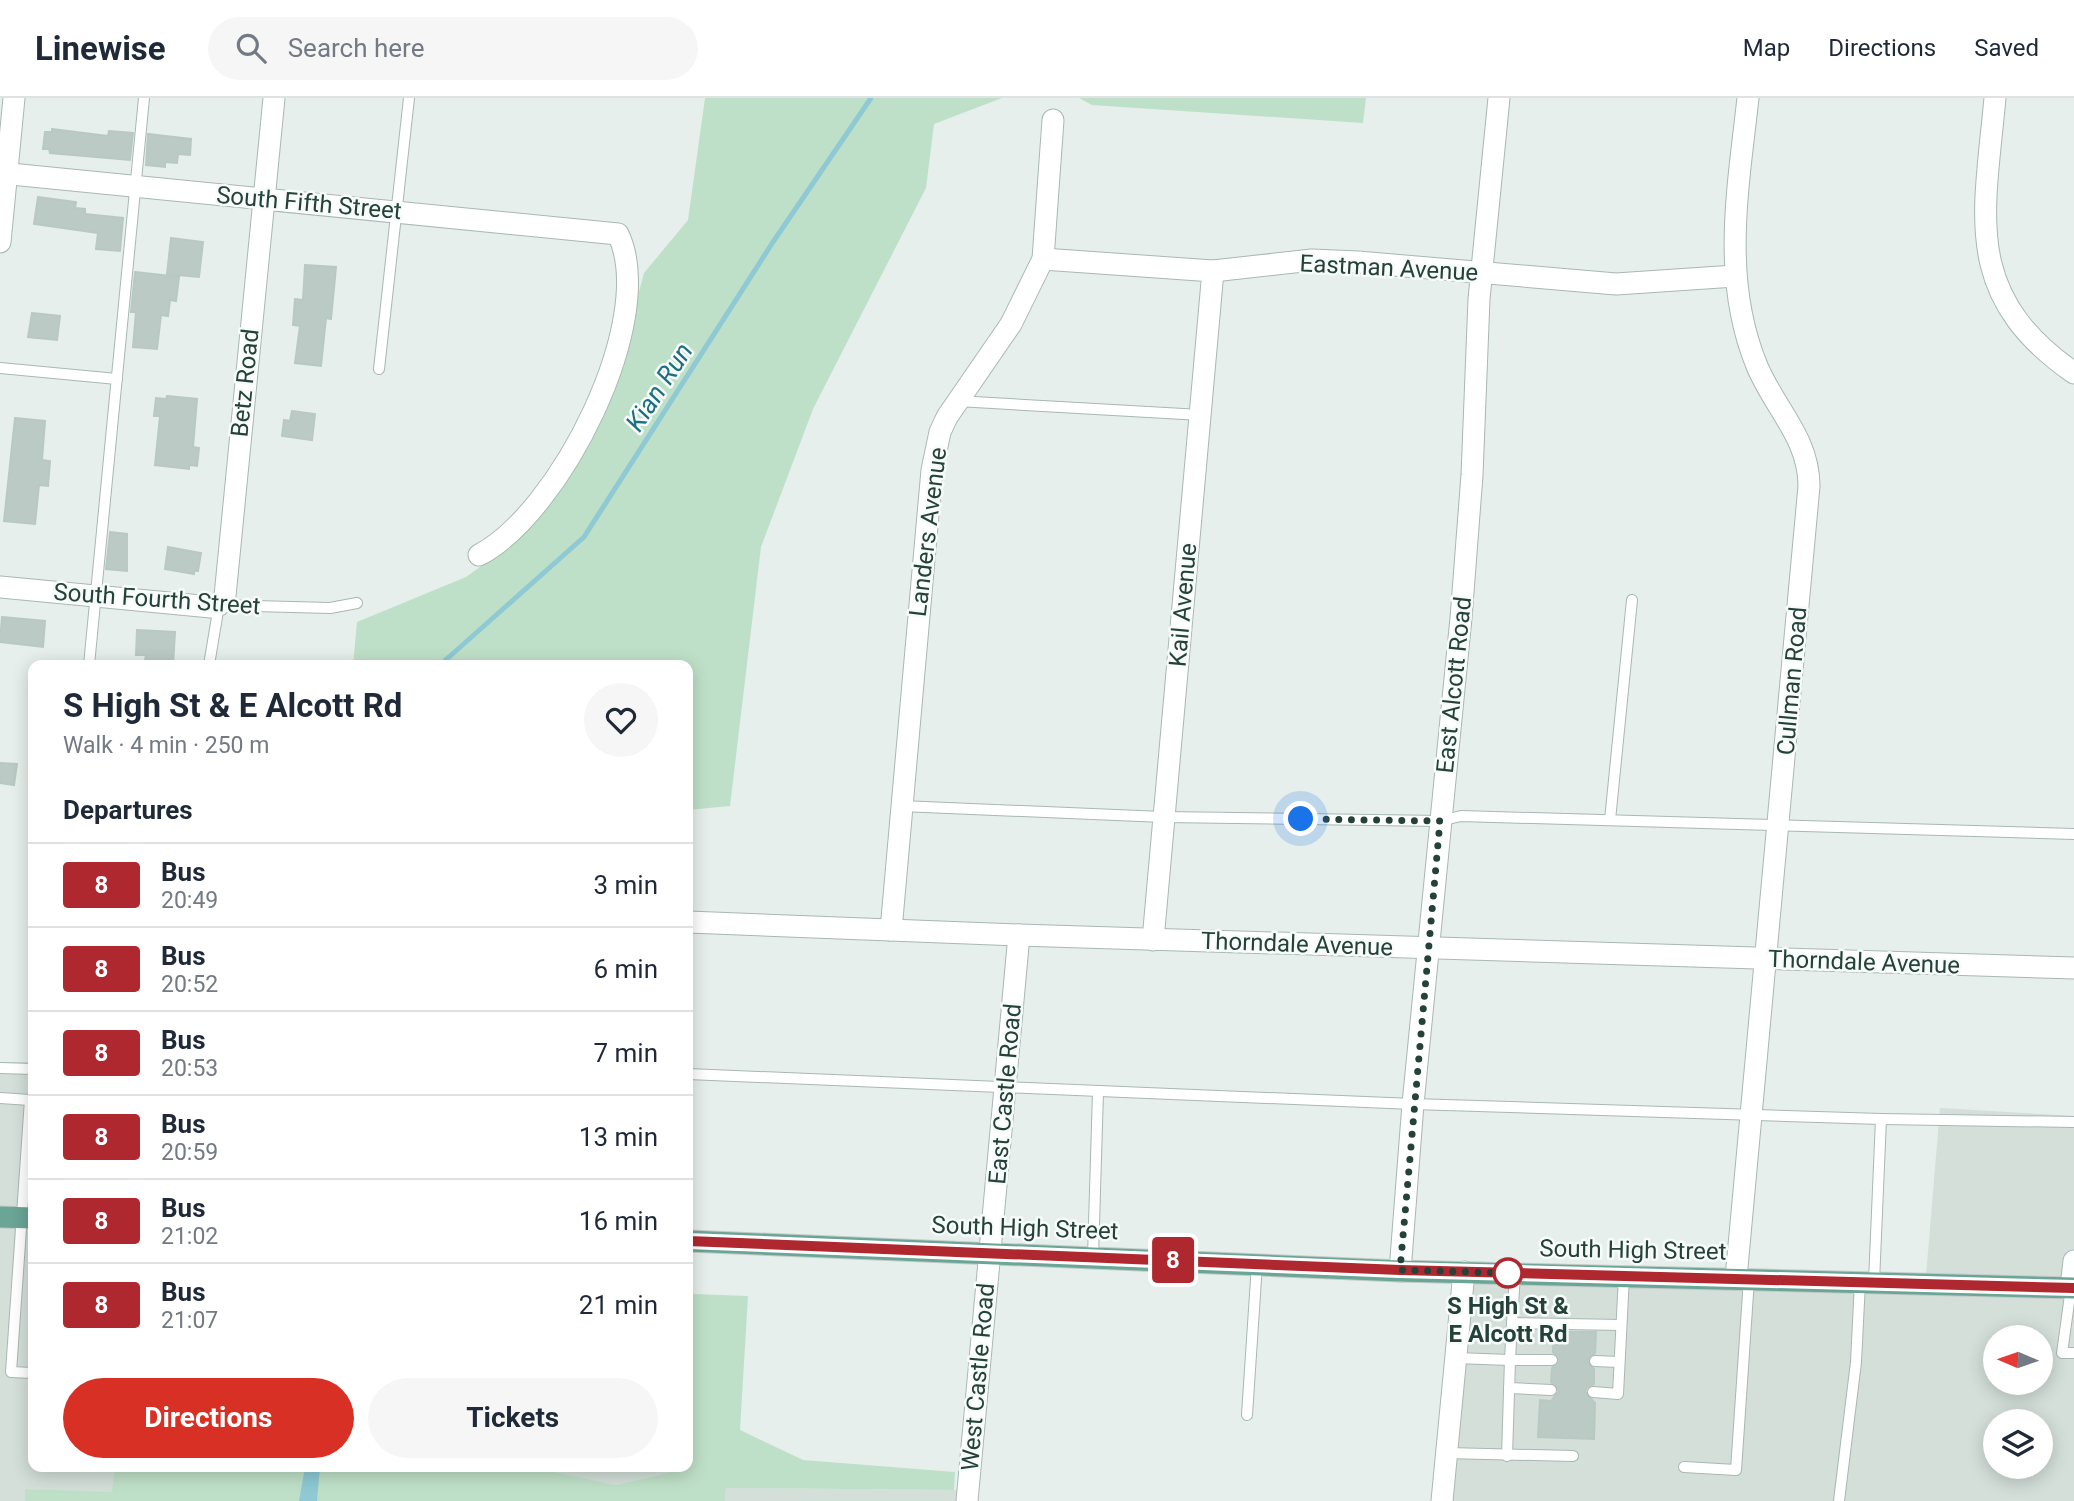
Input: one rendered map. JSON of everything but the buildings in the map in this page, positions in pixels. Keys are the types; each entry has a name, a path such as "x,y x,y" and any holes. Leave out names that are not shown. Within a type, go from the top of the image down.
{"main road":[{"path":"0,1217 28,1218"},
{"name":"South High Street","path":"693,1241 1400,1270 2073,1288"}],"street":[{"path":"0,242 4,173 14,98"},
{"name":"Betz Road","path":"219,605 225,596 274,98"},
{"name":"East Alcott Road","path":"1400,1270 1413,1104 1469,517 1482,274 1499,98"},
{"name":"Cullman Road","path":"1743,1278 1751,1113 1809,472 1804,447 1757,367 1735,276 1735,228 1748,98"},
{"path":"1995,98 1984,235 1990,263 1998,289 2019,326 2074,373"},
{"name":"Landers Avenue","path":"891,930 932,470 940,432 957,401 1011,324 1043,259 1053,120"},
{"name":"South Fifth Street","path":"4,173 618,234 629,265 627,300 621,334 602,393 569,456 536,508 504,540 479,555"},
{"name":"Eastman Avenue","path":"1043,259 1213,271 1312,260 1616,284 1735,276"},
{"name":"Kail Avenue","path":"1153,940 1213,271"},
{"name":"South Fourth Street","path":"0,587 211,607 219,605"},
{"name":"Thorndale Avenue","path":"693,922 1153,940 2074,968"},
{"name":"East Castle Road","path":"990,1252 1019,935"},
{"name":"West Castle Road","path":"967,1501 990,1252"},
{"path":"2073,1288 2074,1261"},
{"path":"1442,1501 1464,1272"}],"lane":[{"path":"90,660 144,98"},
{"path":"379,369 409,98"},
{"path":"0,368 117,379"},
{"path":"957,401 1201,415"},
{"path":"1610,820 1632,600"},
{"name":"South Fourth Street","path":"219,605 330,608 357,603"},
{"name":"Betz Road","path":"210,660 219,605"},
{"path":"901,806 1163,817 1440,821 1461,816 2074,834"},
{"path":"0,1068 28,1069"},
{"path":"693,1074 1413,1104 1881,1119 2074,1122"},
{"path":"1093,1257 1098,1091"},
{"path":"0,1098 28,1100"},
{"path":"1839,1501 1867,1282 1881,1119"},
{"path":"28,1218 10,1372 28,1373"},
{"path":"1247,1415 1257,1264"},
{"path":"1507,1456 1515,1273"},
{"path":"1593,1392 1618,1394 1624,1276"},
{"path":"1684,1467 1736,1470 1743,1278"},
{"path":"2073,1288 2062,1353 2074,1353"},
{"path":"1512,1323 1621,1325"},
{"path":"1455,1357 1552,1360"},
{"path":"1595,1362 1619,1362"},
{"path":"1509,1388 1551,1390"},
{"path":"1447,1453 1573,1456"}],"shaded area":[{"path":"0,1062 28,1062 28,1472 115,1472 113,1493 26,1489 25,1501 0,1501"},
{"path":"1940,1108 2074,1116 2074,1501 1436,1501 1459,1261 1926,1276"},
{"path":"550,1472 671,1472 616,1485"},
{"path":"726,1488 954,1490 976,1493 975,1501 725,1501"}],"green space":[{"path":"705,98 1002,98 934,124 926,188 813,409 761,547 730,806 693,810 693,660 353,660 357,622 466,577 519,539 579,457 617,374 644,273 688,220"},
{"path":"1079,98 1366,98 1363,123 1092,105"},
{"path":"693,1294 748,1296 740,1430 803,1460 955,1472 954,1490 726,1488 725,1501 25,1501 25,1489 112,1492 114,1472 554,1472 616,1485 671,1472 693,1472"}],"water":[{"path":"304,1472 320,1472 317,1501 299,1501"}],"waterway":[{"name":"Kian Run","path":"446,660 584,537 773,242 871,98"}],"bus line":[{"name":"8","path":"693,1241 1400,1270 2074,1288"}],"place":[{"name":"S High St & E Alcott Rd","path":"1508,1273"}],"route":[{"path":"1301,819 1440,821 1400,1270 1508,1273"}]}
